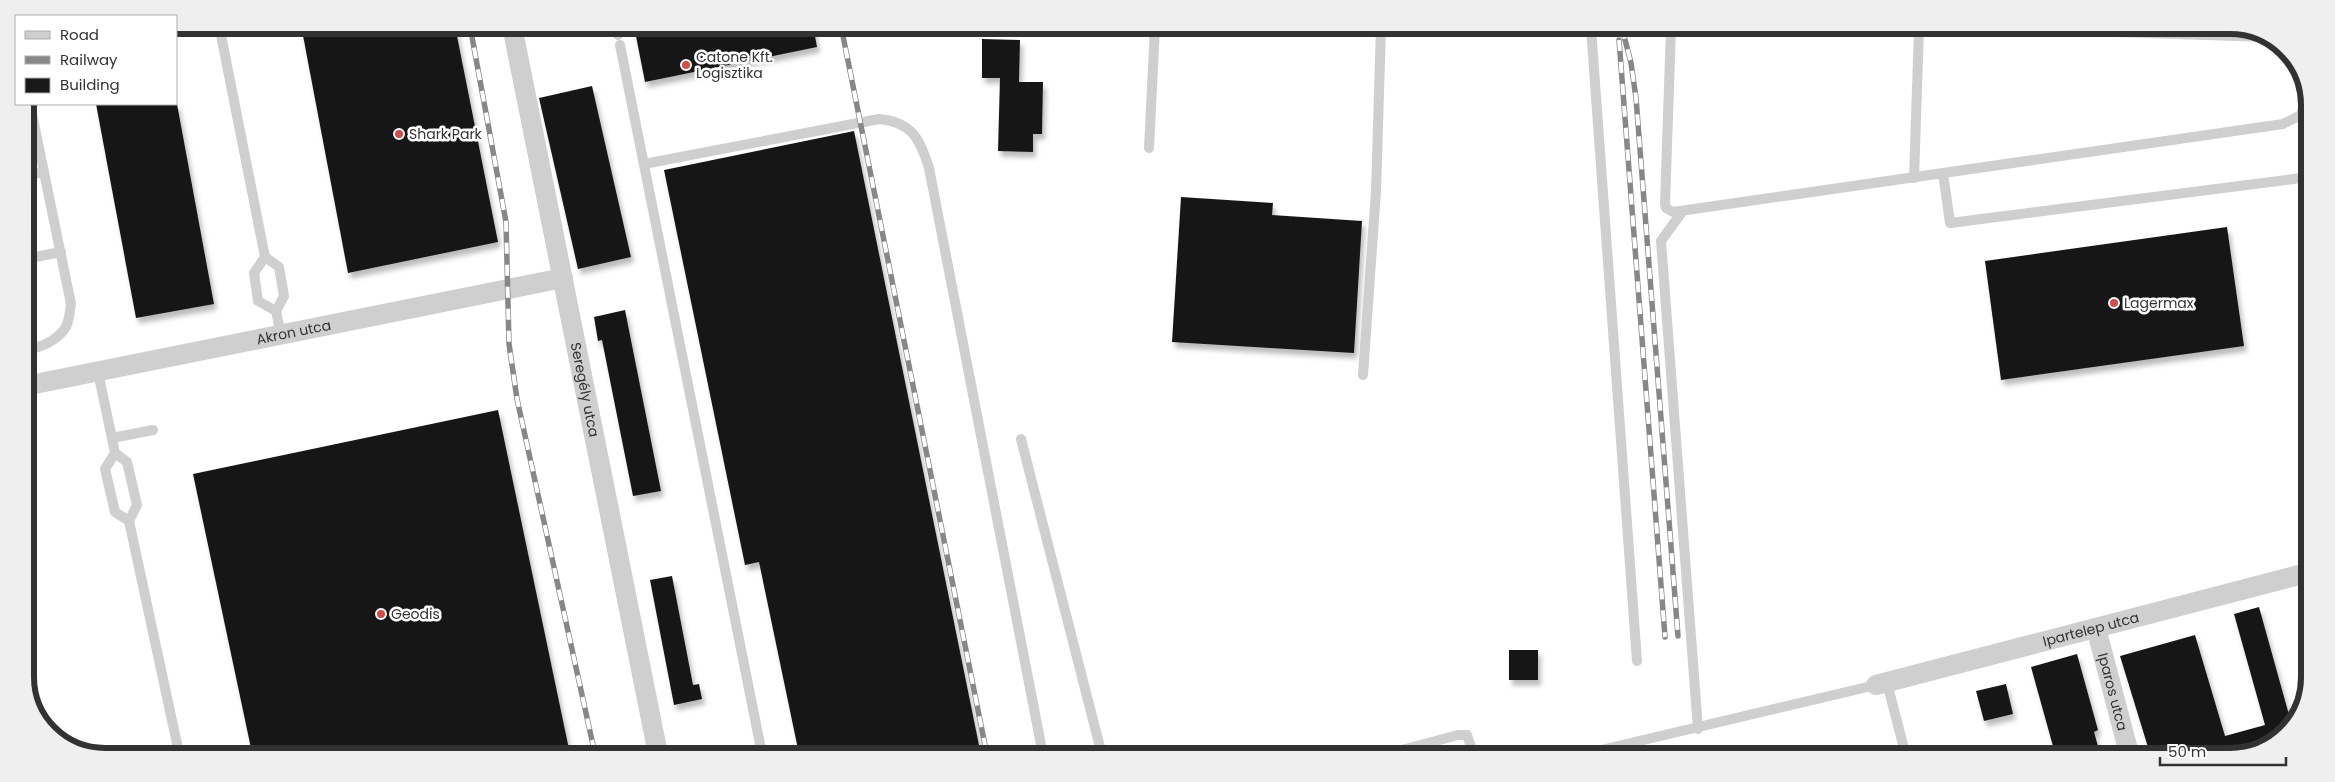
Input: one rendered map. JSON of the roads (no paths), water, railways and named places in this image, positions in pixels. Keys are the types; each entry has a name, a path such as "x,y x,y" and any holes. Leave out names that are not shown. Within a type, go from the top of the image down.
{"street":[{"name":"Seregély utca","path":"514,34 657,748"},
{"name":"Akron utca","path":"34,384 563,278"},
{"name":"Ipartelep utca","path":"1881,684 2301,575"},
{"name":"Iparos utca","path":"2096,628 2128,748"}],"lane":[{"path":"222,34 265,256 279,268 284,296 276,311 281,335"},
{"path":"1149,148 1155,34"},
{"path":"1363,375 1376,191 1381,34"},
{"path":"1591,34 1637,661"},
{"path":"1671,34 1665,204 1669,211 1682,212 2283,124 2301,115"},
{"path":"1914,178 1919,34"},
{"path":"2176,34 2249,36"},
{"path":"618,35 761,748"},
{"path":"644,164 879,118 892,120 904,125 915,135 923,148 929,168 1042,748"},
{"path":"34,139 44,172 71,304 66,327 51,341 34,349"},
{"path":"34,174 44,172"},
{"path":"1943,173 1950,223 2301,178"},
{"path":"1682,212 1661,242 1698,729"},
{"path":"34,257 61,252"},
{"path":"265,256 254,273 258,301 276,311"},
{"path":"98,372 115,454 105,469 115,512 129,521"},
{"path":"112,438 153,430"},
{"path":"1021,439 1100,748"},
{"path":"115,454 127,462 137,505 129,521 178,748"},
{"path":"1612,748 1881,684 1903,748"},
{"path":"1409,748 1458,735 1467,735 1471,748"}],"railway":[{"path":"471,34 506,222 509,344 517,399 594,748"},
{"path":"843,34 986,748"},
{"path":"1624,34 1631,63 1636,98 1678,636"},
{"path":"1619,40 1665,637"}],"place":[{"name":"Catone Kft. Logisztika","path":"686,65"},
{"name":"Shark Park","path":"399,134"},
{"name":"Lagermax","path":"2114,303"},
{"name":"Geodis","path":"381,614"}]}
